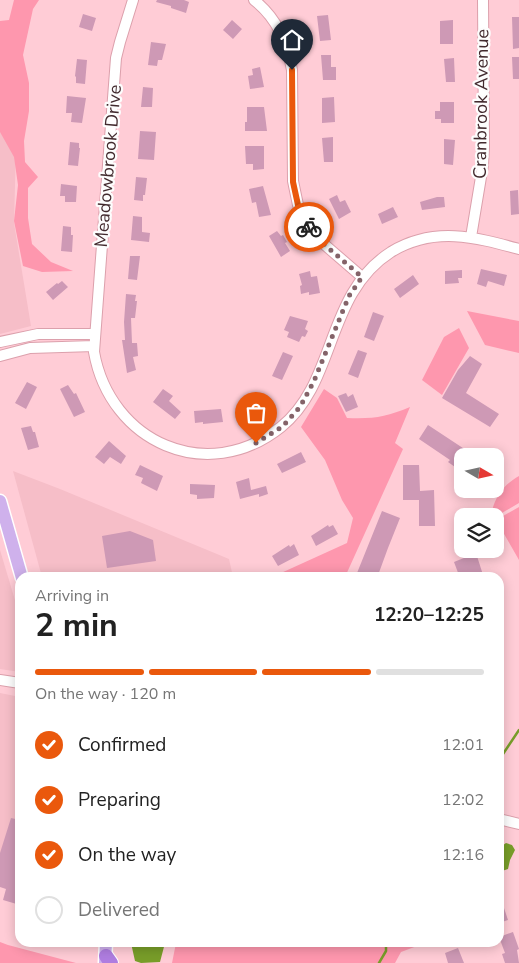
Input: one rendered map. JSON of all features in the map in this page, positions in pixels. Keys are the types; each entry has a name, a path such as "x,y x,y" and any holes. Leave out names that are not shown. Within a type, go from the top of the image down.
{"main road":[{"path":"0,501 20,572"}],"street":[{"name":"Meadowbrook Drive","path":"133,0 116,58 94,346 96,364 104,387 120,412 140,432 164,445 186,451 212,454 237,450 256,443 282,427 300,407 314,381 349,296 362,277 381,259 405,245 433,237 459,235 519,249"},
{"path":"254,0 272,17 285,40 289,54 292,70 293,182 303,218 318,239 362,277"},
{"name":"Cranbrook Avenue","path":"471,237 483,165 484,147 483,0"},
{"path":"0,342 38,334 94,334"},
{"path":"0,356 30,348 94,346"},
{"path":"0,680 15,682"},
{"path":"504,820 519,824"}],"shaded area":[{"path":"14,0 39,0 33,9 23,55 29,83 29,111 24,141 25,162 38,177 28,188 28,218 32,244 51,262 73,271 42,272 23,266 14,221 18,185 14,157 0,132 0,21 9,20"},
{"path":"0,108 17,110 14,223 31,326 0,334"},
{"path":"467,311 519,321 519,353 485,345"},
{"path":"459,328 469,348 442,395 422,380 444,337"},
{"path":"324,389 337,398 347,418 380,417 410,407 395,443 403,449 347,572 283,572 347,543 353,518 342,500 325,460 301,427"},
{"path":"13,471 229,559 232,572 41,572"},
{"path":"519,476 519,503 504,512 504,508 493,508 497,498 504,498 504,488"},
{"path":"519,507 519,560 504,534 504,515"},
{"path":"0,550 15,600 15,671 0,669"},
{"path":"0,693 15,696 15,867 0,862"},
{"path":"506,843 512,845 515,850 508,869 504,870 504,844"},
{"path":"0,942 76,963 0,963"},
{"path":"132,947 164,947 160,962 141,963 135,961"},
{"path":"175,947 414,947 401,952 395,963 172,963"}],"building":[{"path":"157,0 184,0 189,2 186,13 156,2"},
{"path":"83,14 96,18 92,31 79,27"},
{"path":"328,15 331,40 320,41 317,16"},
{"path":"512,17 519,17 519,48 513,49"},
{"path":"232,20 242,29 233,39 223,30"},
{"path":"453,20 453,44 440,44 440,21"},
{"path":"151,42 166,44 162,60 158,60 157,66 148,65"},
{"path":"321,55 331,55 331,67 336,67 336,80 323,80"},
{"path":"512,57 519,57 519,79 513,79"},
{"path":"454,58 455,82 446,82 444,59"},
{"path":"77,59 87,60 85,84 76,83"},
{"path":"260,67 264,87 250,89 248,76 253,75 252,69"},
{"path":"143,87 153,88 152,107 141,107"},
{"path":"67,96 86,98 82,123 71,122 72,113 66,113"},
{"path":"334,97 335,122 322,123 322,98"},
{"path":"440,102 454,102 454,123 441,123 441,119 435,119 435,111 440,111"},
{"path":"247,107 264,107 267,131 245,131"},
{"path":"140,131 156,132 154,160 138,159"},
{"path":"333,137 333,162 324,162 322,138"},
{"path":"444,139 455,140 453,165 444,164"},
{"path":"70,142 79,143 78,166 68,165"},
{"path":"245,146 264,146 264,169 253,170 253,164 246,164"},
{"path":"136,177 147,178 143,201 134,200"},
{"path":"61,184 77,186 76,202 65,202 65,196 60,196"},
{"path":"263,186 271,215 259,217 256,202 252,203 249,189"},
{"path":"518,190 519,214 511,215 510,191"},
{"path":"337,195 340,202 345,200 351,212 339,219 329,199"},
{"path":"444,197 445,207 422,210 420,202"},
{"path":"393,207 398,217 382,224 378,214"},
{"path":"133,216 142,217 142,232 150,233 149,242 131,240"},
{"path":"63,226 71,227 71,235 73,235 72,252 61,251"},
{"path":"277,231 281,236 283,235 290,251 281,257 269,236"},
{"path":"130,256 140,256 137,280 128,279"},
{"path":"481,269 507,275 504,286 488,281 486,287 477,284"},
{"path":"462,270 462,278 458,278 459,283 445,284 445,271"},
{"path":"310,271 311,277 317,276 320,293 309,295 309,292 301,294 300,286 302,285 299,274"},
{"path":"413,275 419,284 400,298 394,289"},
{"path":"62,281 68,287 53,300 46,292"},
{"path":"126,294 136,295 135,318 131,318 132,343 137,343 138,356 133,357 136,370 127,373 122,340 125,340"},
{"path":"373,312 384,316 374,341 364,337"},
{"path":"290,316 308,321 305,329 308,331 299,342 287,337 289,332 284,330"},
{"path":"358,350 367,353 358,378 348,374"},
{"path":"283,352 293,356 282,380 272,376"},
{"path":"470,356 482,364 466,393 499,414 490,427 442,398 458,370"},
{"path":"27,382 37,387 26,409 15,403"},
{"path":"68,385 74,394 76,393 85,412 74,417 60,389"},
{"path":"163,389 173,396 169,401 181,412 175,419 153,402"},
{"path":"346,393 348,397 353,394 358,407 346,412 338,396"},
{"path":"263,396 267,404 246,415 241,405 256,397 257,399"},
{"path":"221,409 223,422 195,423 194,411"},
{"path":"428,425 463,448 454,448 454,466 448,462 450,460 419,439"},
{"path":"31,426 33,432 35,432 39,447 28,450 21,428"},
{"path":"109,441 126,456 121,464 110,457 104,464 95,457"},
{"path":"301,452 306,462 282,473 277,464"},
{"path":"140,465 163,476 157,491 141,483 143,478 135,475"},
{"path":"403,465 419,465 420,491 434,490 435,526 419,526 419,500 403,500"},
{"path":"249,478 251,490 266,486 268,494 259,497 259,494 240,499 236,482"},
{"path":"190,484 215,485 214,498 197,499 197,495 190,494"},
{"path":"382,511 400,518 379,572 357,572"},
{"path":"328,525 329,527 333,525 338,534 316,546 311,536"},
{"path":"130,531 153,540 156,561 107,568 102,536"},
{"path":"294,544 299,555 278,566 272,556 289,545 290,547"},
{"path":"464,558 478,558 482,572 458,572 454,562"},
{"path":"11,818 15,819 15,904 3,900 6,889 0,887 0,853"},
{"path":"504,908 508,920 504,921"},
{"path":"513,932 519,949 517,950 519,963 505,963 502,954 505,953 503,947 504,935"},
{"path":"458,948 464,963 448,963 445,953"}],"waterway":[{"path":"504,752 519,730"},
{"path":"379,963 386,951 386,947"}],"way so far":[{"path":"256,443 282,427 308,396 349,296 362,277 318,239 309,227"}],"route":[{"path":"292,70 294,193 303,218 309,227"}]}
